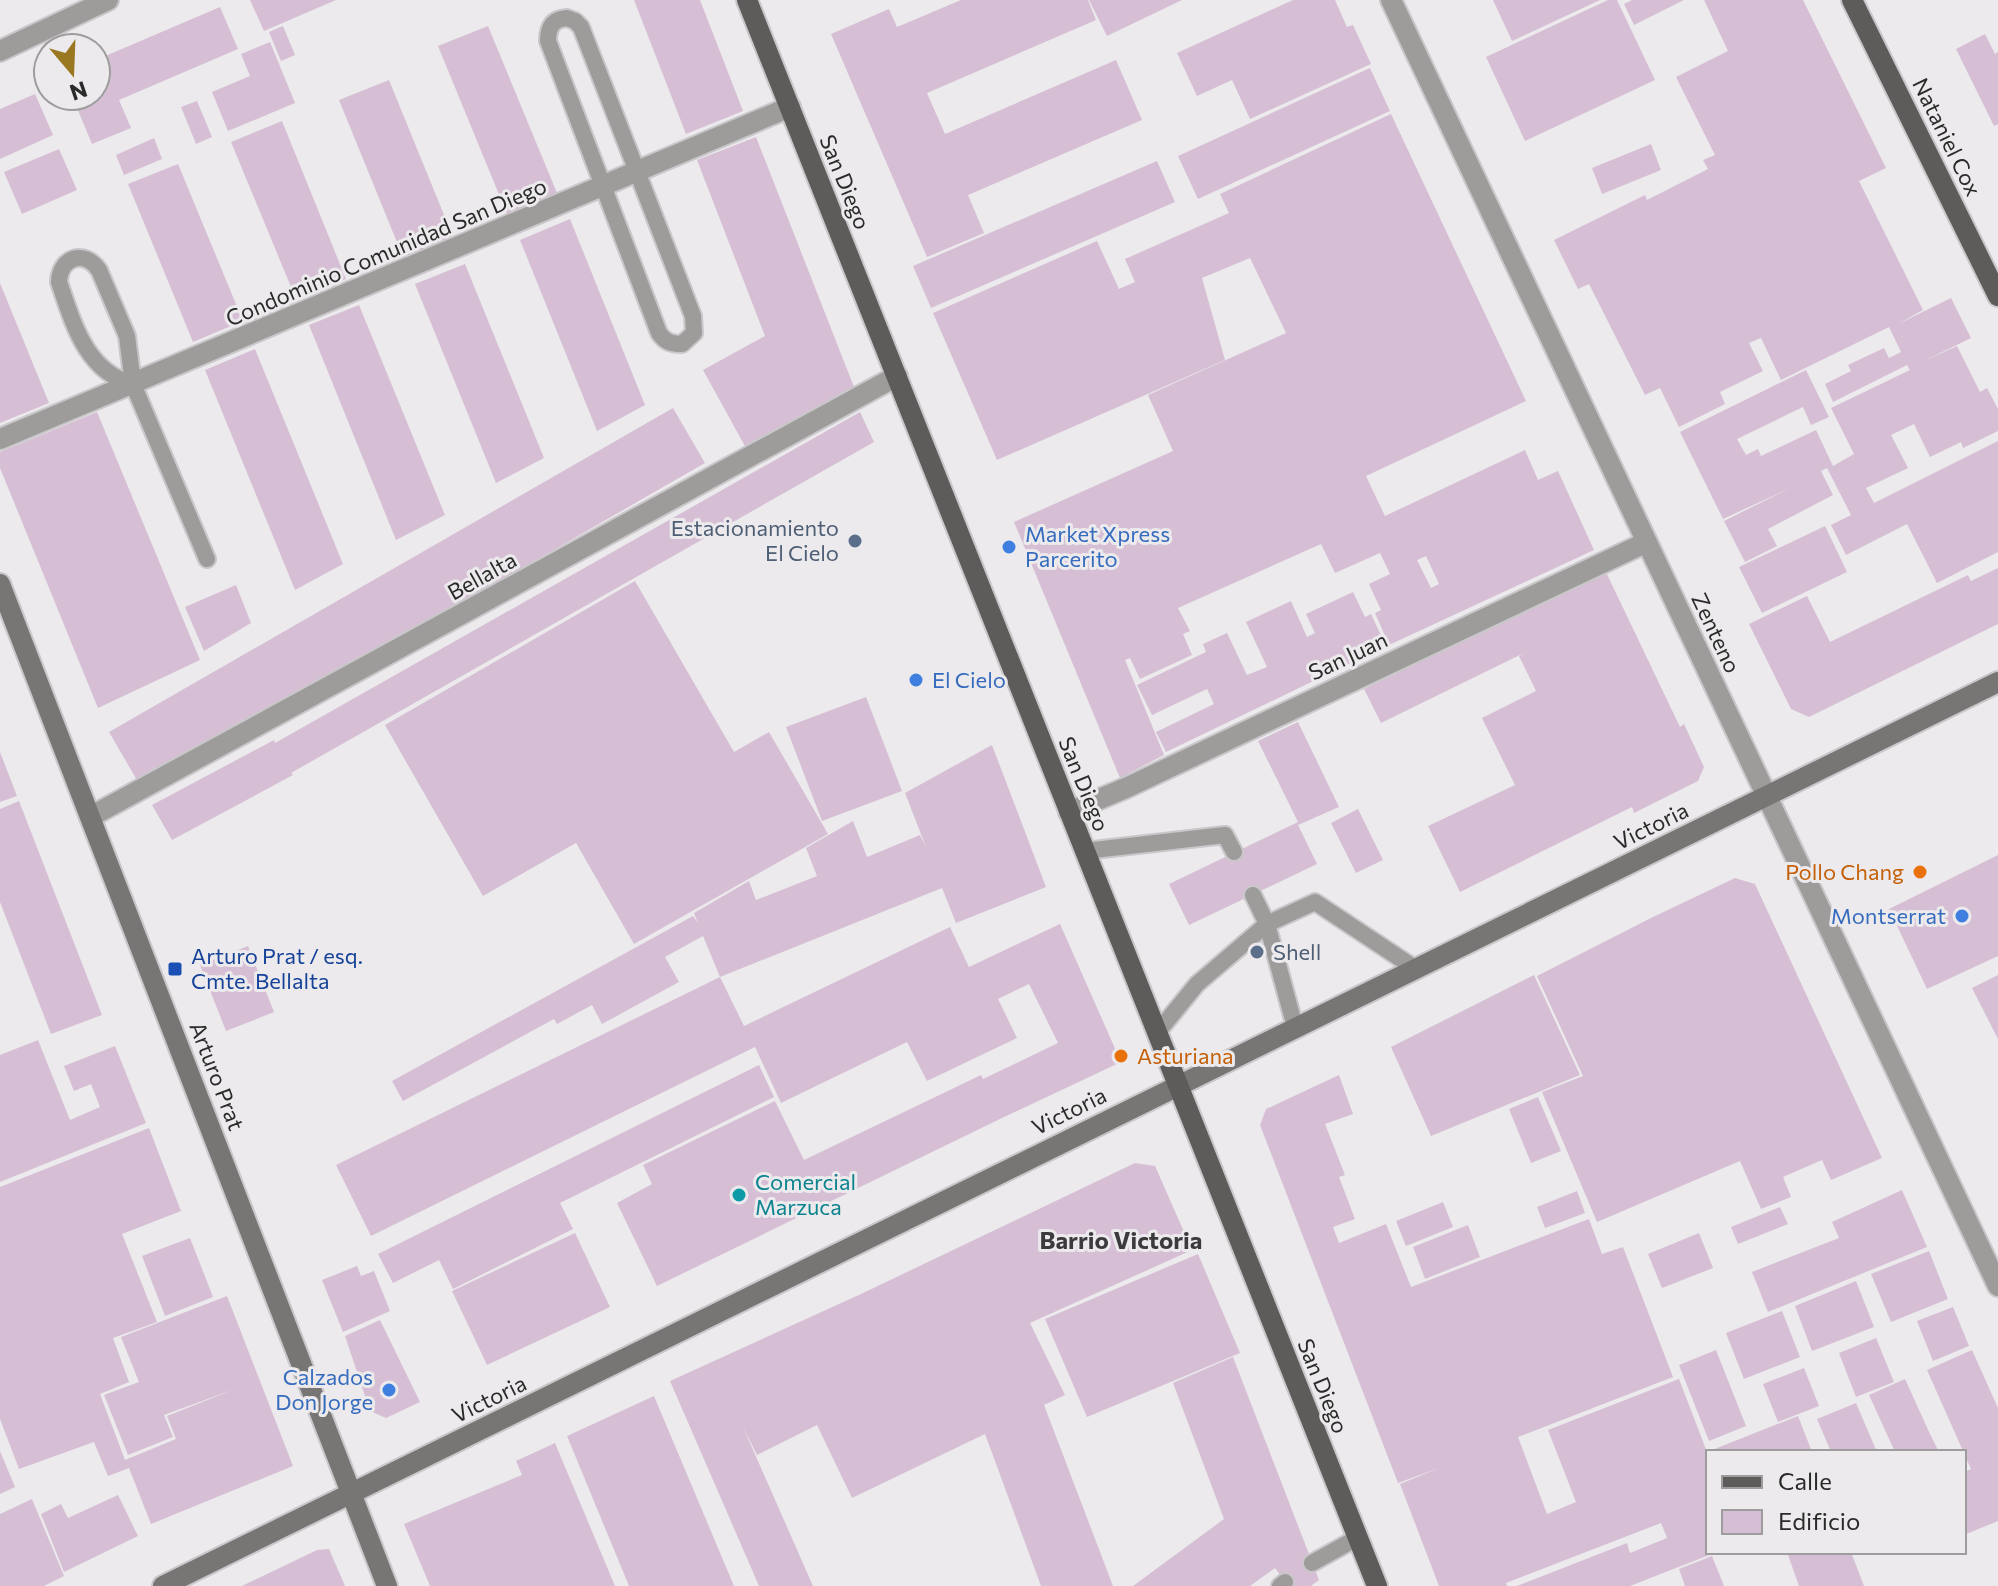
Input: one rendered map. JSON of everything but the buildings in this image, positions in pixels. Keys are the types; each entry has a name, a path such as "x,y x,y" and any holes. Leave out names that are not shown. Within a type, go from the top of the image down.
{"main road":[{"name":"San Diego","path":"747,0 1377,1586"},
{"name":"Nataniel Cox","path":"1852,0 1998,296"}],"street":[{"path":"0,51 108,0"},
{"name":"Zenteno","path":"1391,0 1998,1286"},
{"name":"Condominio Comunidad San Diego","path":"0,439 790,107"},
{"name":"Bellalta","path":"90,817 897,376"},
{"name":"San Juan","path":"1069,812 1647,542"},
{"name":"Arturo Prat","path":"0,584 387,1586"},
{"name":"Victoria","path":"163,1586 1998,682"}],"lane":[{"path":"558,19 575,21 581,27 637,172 695,324 694,333 682,344 672,344 659,333 548,41 548,32 558,19"},
{"path":"133,384 106,373 94,362 59,282 59,271 65,262 75,257 93,261 99,270 127,336 133,384 207,559"},
{"path":"1085,851 1225,835 1234,852"},
{"path":"1253,895 1267,924 1295,1027"},
{"path":"1157,1033 1197,984 1267,924 1315,902 1416,969"},
{"path":"1312,1563 1357,1538"}],"place":[{"name":"Estacionamiento El Cielo","path":"855,541"},
{"name":"Market Xpress Parcerito","path":"1009,547"},
{"name":"El Cielo","path":"916,680"},
{"name":"Pollo Chang","path":"1920,872"},
{"name":"Montserrat","path":"1962,916"},
{"name":"Shell","path":"1257,952"},
{"name":"Arturo Prat / esq. Cmte. Bellalta","path":"175,969"},
{"name":"Asturiana","path":"1121,1056"},
{"name":"Comercial Marzuca","path":"739,1195"},
{"name":"Calzados Don Jorge","path":"389,1390"}],"district":[{"name":"Barrio Victoria","path":"1121,1241"}]}
